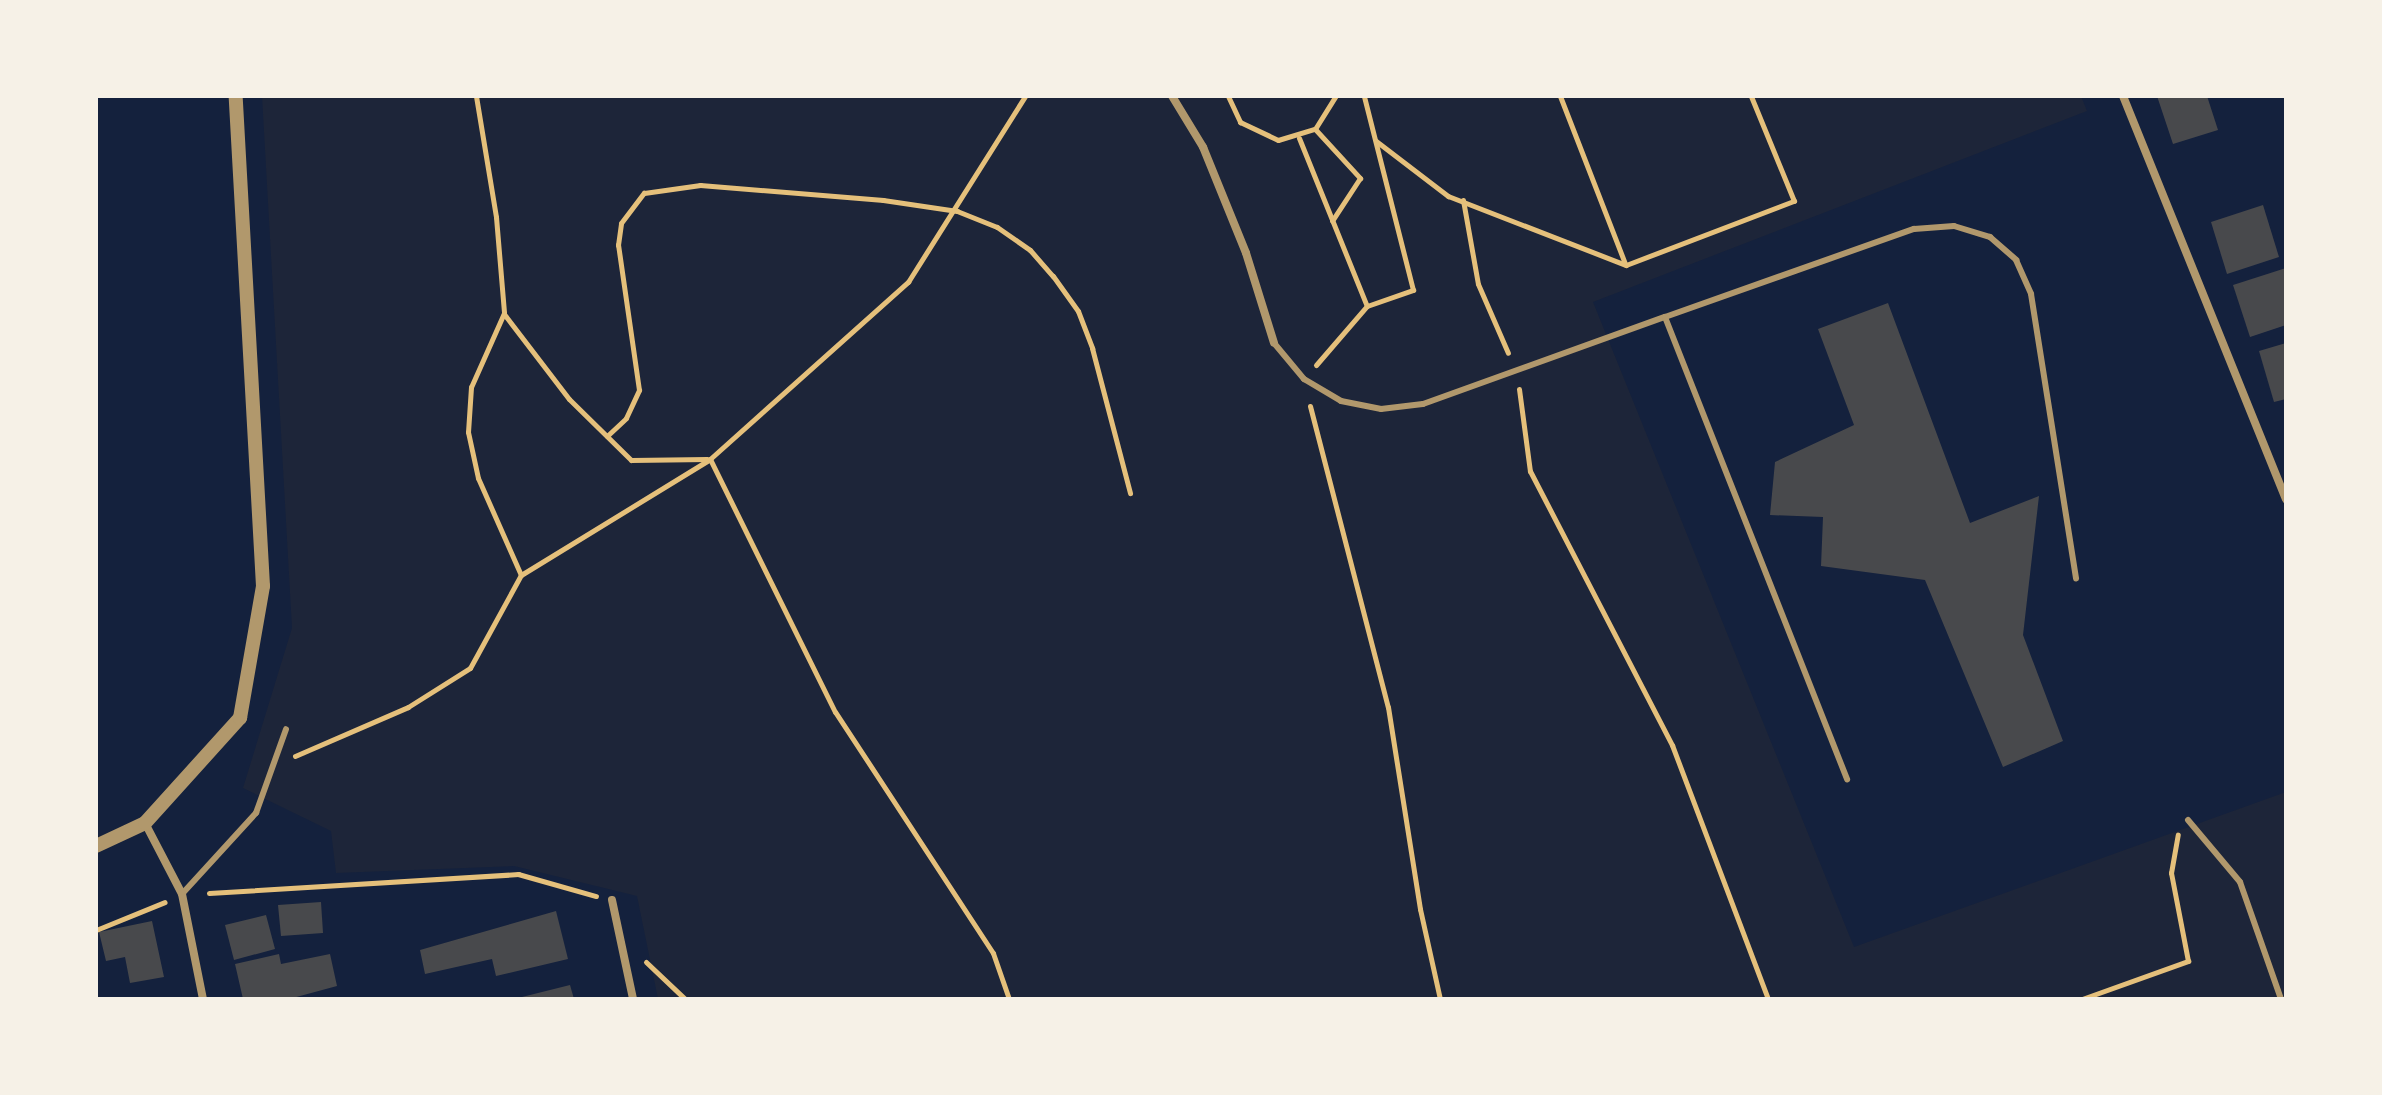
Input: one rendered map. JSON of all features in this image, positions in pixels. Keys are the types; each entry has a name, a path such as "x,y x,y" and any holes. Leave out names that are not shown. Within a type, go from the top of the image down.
{"street":[{"path":"96,846 145,823 240,718 263,586 236,96"},
{"path":"1172,96 1203,147 1246,253 1274,343"},
{"path":"2123,96 2286,499"},
{"path":"145,823 182,894 203,999"},
{"path":"612,900 633,999"}],"lane":[{"path":"1274,343 1304,379 1341,401 1381,409 1423,404 1914,229 1954,226 1990,237 2016,260 2031,294 2076,578"},
{"path":"1665,317 1847,780"},
{"path":"182,894 256,813 286,729"},
{"path":"2188,820 2240,882 2281,999"}],"path":[{"path":"476,96 496,217 504,313 471,387 468,432 478,478 521,575"},
{"path":"272,766 408,707 470,668 521,575 710,459 908,282 957,211 1025,96"},
{"path":"1228,96 1240,122 1257,135 1299,138 1315,129 1336,96"},
{"path":"1364,96 1413,290 1367,306 1304,379 1388,707 1420,909 1440,999"},
{"path":"1560,96 1626,265"},
{"path":"1376,141 1429,184 1626,265 1794,201 1751,96"},
{"path":"1315,129 1360,178 1332,221"},
{"path":"1299,138 1367,306"},
{"path":"607,436 626,418 639,390 618,245 621,223 644,193 700,185 791,190 957,211 997,227 1030,250 1078,311 1104,385 1130,493"},
{"path":"1463,200 1478,284 1515,371 1530,471 1672,745 1768,999"},
{"path":"504,313 569,399 631,460 710,459"},
{"path":"710,459 835,712 993,953 1009,999"},
{"path":"2082,999 2188,961 2171,873 2173,842 2188,820"},
{"path":"96,930 182,894 518,874 612,900"},
{"path":"620,937 685,999"}],"shaded area":[{"path":"262,96 2081,96 2087,111 1593,302 1854,947 2286,792 2286,999 658,999 637,896 514,866 336,873 331,831 243,788 292,628"}],"building":[{"path":"2157,96 2207,96 2218,130 2173,144"},
{"path":"2263,205 2279,257 2227,274 2211,222"},
{"path":"2286,268 2286,325 2250,337 2233,285"},
{"path":"1888,303 1970,523 2039,496 2023,635 2063,741 2003,767 1925,580 1821,566 1823,517 1770,515 1775,462 1854,425 1818,329"},
{"path":"2286,343 2286,399 2274,402 2259,351"},
{"path":"321,902 323,933 281,936 278,905"},
{"path":"556,911 568,959 496,976 492,959 425,974 420,950"},
{"path":"266,915 275,949 234,960 225,925"},
{"path":"152,921 164,977 130,983 125,957 106,961 99,932"},
{"path":"279,954 281,964 330,954 337,986 289,999 243,999 235,964"},
{"path":"570,985 574,999 518,999 518,998"}]}
